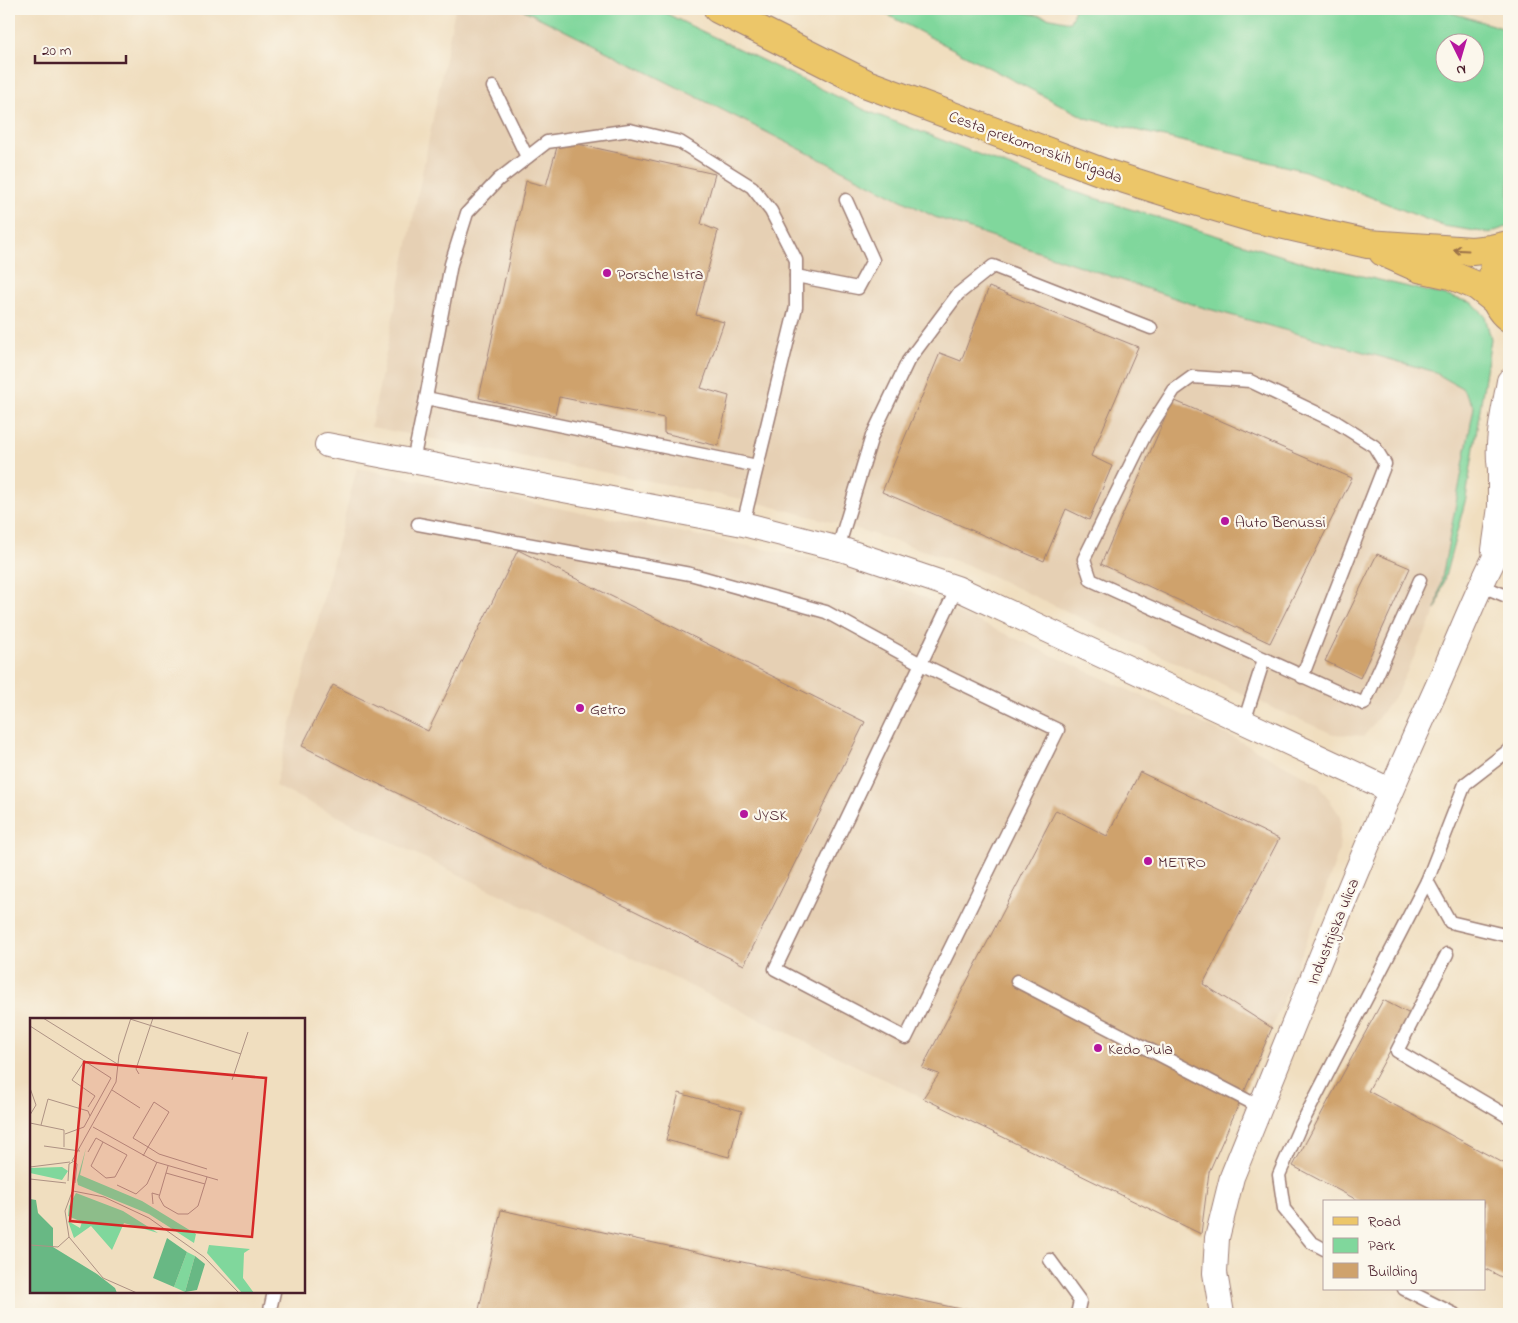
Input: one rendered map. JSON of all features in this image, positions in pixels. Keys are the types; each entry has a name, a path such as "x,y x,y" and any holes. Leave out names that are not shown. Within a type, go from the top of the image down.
{"main road":[{"name":"Cesta prekomorskih brigada","path":"718,9 867,84 1102,172 1253,218 1368,244 1472,251 1509,245"},
{"name":"Cesta prekomorskih brigada","path":"1368,244 1420,268 1451,275 1477,286 1505,316"},
{"path":"1505,316 1492,286 1493,270 1500,256 1509,245"}],"street":[{"name":"Industrijska ulica","path":"1493,559 1505,479 1501,435 1509,381"},
{"path":"327,445 743,524 838,548 957,588 1390,790"},
{"name":"Industrijska ulica","path":"1222,1314 1215,1273 1217,1238 1232,1177 1390,790 1493,559 1509,531"}],"lane":[{"path":"493,87 527,157"},
{"path":"413,461 451,264 468,213 498,180 547,142 630,130 680,142 752,187 771,211 796,260 796,307 743,524"},
{"path":"796,276 858,288 873,260 846,200"},
{"path":"838,548 872,436 908,361 958,294 993,266 1151,328"},
{"path":"1302,677 1385,464 1374,446 1336,422 1250,381 1192,377 1174,390 1145,435 1084,559 1091,580 1302,677 1364,704 1420,580"},
{"path":"426,398 758,466"},
{"path":"418,524 690,574 817,609 826,612 921,664 1058,730 906,1038 775,969 921,664 957,588"},
{"path":"1482,586 1509,596"},
{"path":"1244,722 1264,659"},
{"path":"1323,1248 1311,1242 1284,1209 1279,1175 1299,1129 1427,882 1465,784 1509,750"},
{"path":"1427,882 1450,922 1509,936"},
{"path":"1447,954 1397,1051 1509,1117"},
{"path":"1017,981 1260,1107"},
{"path":"1050,1260 1080,1301 1077,1314"},
{"path":"1406,1290 1454,1314"},
{"path":"269,1314 274,1293"}],"shaded area":[{"path":"455,9 522,9 935,217 1198,306 1433,371 1462,388 1474,407 1436,610 1397,693 1364,736 1333,734 1275,709 968,565 851,527 747,500 371,427"},
{"path":"357,468 839,564 924,597 1232,737 1318,783 1341,817 1339,851 1316,917 1272,1028 1203,984 1018,884 922,1067 939,1074 923,1098 275,786"}],"green space":[{"path":"522,9 658,9 865,110 1075,192 1299,261 1473,303 1485,316 1491,339 1466,498 1436,610 1474,407 1462,388 1432,371 1198,306 935,217"},
{"path":"876,9 1009,9 1070,22 1075,9 1439,9 1509,30 1509,226 1489,233 1443,226 1305,171 1086,118"}],"building":[{"name":"Porsche Istra","path":"559,140 715,174 701,224 718,231 696,315 724,322 701,388 729,396 718,446 664,433 664,418 559,397 555,415 479,398 526,181 546,186"},
{"path":"989,287 1138,347 1091,456 1112,466 1089,520 1066,509 1044,561 882,492 940,353 961,361"},
{"name":"Auto Benussi","path":"1173,400 1352,478 1270,643 1101,564"},
{"name":"Getro","path":"518,550 865,722 744,965 302,746 333,685 428,731"},
{"path":"1377,554 1410,568 1360,678 1325,661"},
{"name":"Kedo Pula","path":"1140,772 1279,839 1203,984 1272,1028 1209,1172 1201,1234 923,1098 939,1074 922,1068 1056,810 1107,836"},
{"path":"1383,1000 1410,1014 1368,1091 1509,1166 1509,1281 1486,1269 1486,1200 1357,1200 1293,1166"},
{"path":"679,1093 742,1111 729,1157 666,1140"},
{"path":"501,1210 979,1313 979,1314 478,1314"}],"place":[{"name":"Porsche Istra","path":"607,273"},
{"name":"Auto Benussi","path":"1225,521"},
{"name":"Getro","path":"580,708"},
{"name":"JYSK","path":"744,814"},
{"name":"METRO","path":"1148,861"},
{"name":"Kedo Pula","path":"1098,1048"}]}
